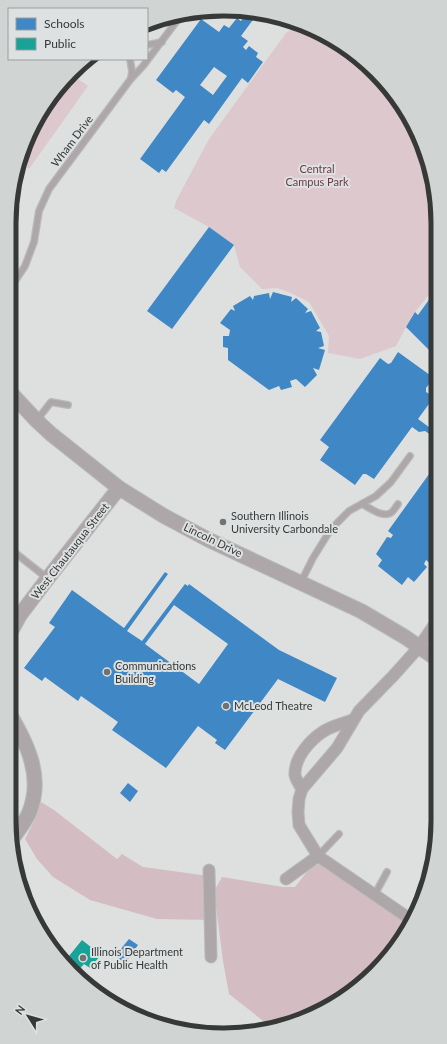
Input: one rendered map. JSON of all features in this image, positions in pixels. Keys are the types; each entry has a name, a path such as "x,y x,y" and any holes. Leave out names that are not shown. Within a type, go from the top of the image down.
{"street":[{"name":"Lincoln Drive","path":"16,398 37,421 73,452 119,488 164,516 209,540 301,582 382,623 431,655"},
{"name":"West Chautauqua Street","path":"16,622 48,578 119,488"},
{"path":"408,916 318,856 299,825 299,799 302,789 337,748 359,711 419,647 431,630"},
{"path":"302,789 295,773 300,754 324,731 353,720"},
{"path":"16,726 32,759 34,786 29,813 16,833"},
{"path":"286,879 318,856"},
{"path":"209,870 211,957"}],"lane":[{"name":"Wham Drive","path":"148,59 176,22"},
{"path":"148,44 154,44 162,41"},
{"path":"130,60 132,71 130,80"},
{"name":"Wham Drive","path":"16,280 25,266 34,242 40,211 47,193 130,80 148,60"},
{"path":"37,421 51,402 68,405"},
{"path":"301,582 313,558 331,529 349,511 376,496 391,482 410,456"},
{"path":"362,504 381,513 387,514 392,512 398,504"},
{"path":"16,553 48,578"},
{"path":"318,856 339,834"},
{"path":"375,894 387,872"}],"green space":[{"name":"Central Campus Park","path":"293,28 315,37 350,59 380,87 396,108 410,132 420,157 427,183 431,210 431,292 415,312 396,346 360,359 328,353 329,336 309,302 277,288 262,289 240,267 234,245 209,227 174,208 177,199 209,139 286,33"},
{"path":"76,78 88,86 29,169 24,166 37,132 51,108"}],"shaded area":[{"path":"41,802 54,810 117,859 122,854 143,867 209,876 210,920 157,919 90,900 53,877 37,859 25,839"},
{"path":"321,863 404,922 396,936 380,957 350,985 315,1007 290,1017 266,1023 229,994 214,891 222,877 283,887 295,887 310,868"}],"building: Schools":[{"path":"243,17 254,18 241,36 248,41 243,47 246,50 249,46 258,53 256,57 263,62 248,83 242,78 209,124 204,120 166,172 162,169 159,173 140,159 185,97 176,90 173,93 156,80 201,19 219,32 224,25 229,28 237,18 241,21","holes":["214,67 227,76 213,95 200,85"]},
{"path":"209,227 234,245 172,329 147,311"},
{"path":"273,292 292,297 291,302 296,298 308,309 305,313 311,311 320,328 316,331 321,332 324,346 318,348 325,350 319,370 313,368 317,375 305,387 296,379 290,381 292,387 281,390 279,386 269,390 228,360 228,348 223,347 223,336 229,336 230,330 220,323 231,309 235,311 233,306 250,296 253,300 254,296 269,293 270,299"},
{"path":"431,297 431,352 406,327 415,312 418,315"},
{"path":"398,352 431,376 431,382 426,388 426,392 431,395 431,401 418,419 431,429 431,435 425,431 419,432 412,427 374,479 366,474 363,474 355,485 320,460 329,447 320,440 380,358 388,364 391,363"},
{"path":"431,471 431,564 426,560 424,564 427,567 414,582 408,577 402,585 378,566 382,560 376,554 387,537 391,538 393,535 388,531"},
{"name":"Communications Building","path":"165,572 168,574 127,631 142,641 185,584 188,586 189,584 279,650 337,678 325,702 278,679 225,750 215,743 217,740 198,726 166,768 112,730 118,722 81,696 78,701 45,677 42,681 24,668 55,627 49,623 72,590 124,628","holes":["174,605 228,644 199,684 145,644"]},
{"path":"128,783 138,791 130,802 120,793"},
{"path":"129,939 138,945 125,963 115,956"}],"building: Public":[{"name":"Illinois Department of Public Health","path":"82,940 101,955 90,968 84,964 79,969 68,958"}],"place":[{"name":"Southern Illinois University Carbondale","path":"223,522"},
{"name":"Communications Building","path":"107,672"},
{"name":"McLeod Theatre","path":"226,706"},
{"name":"Illinois Department of Public Health","path":"83,958"}]}
